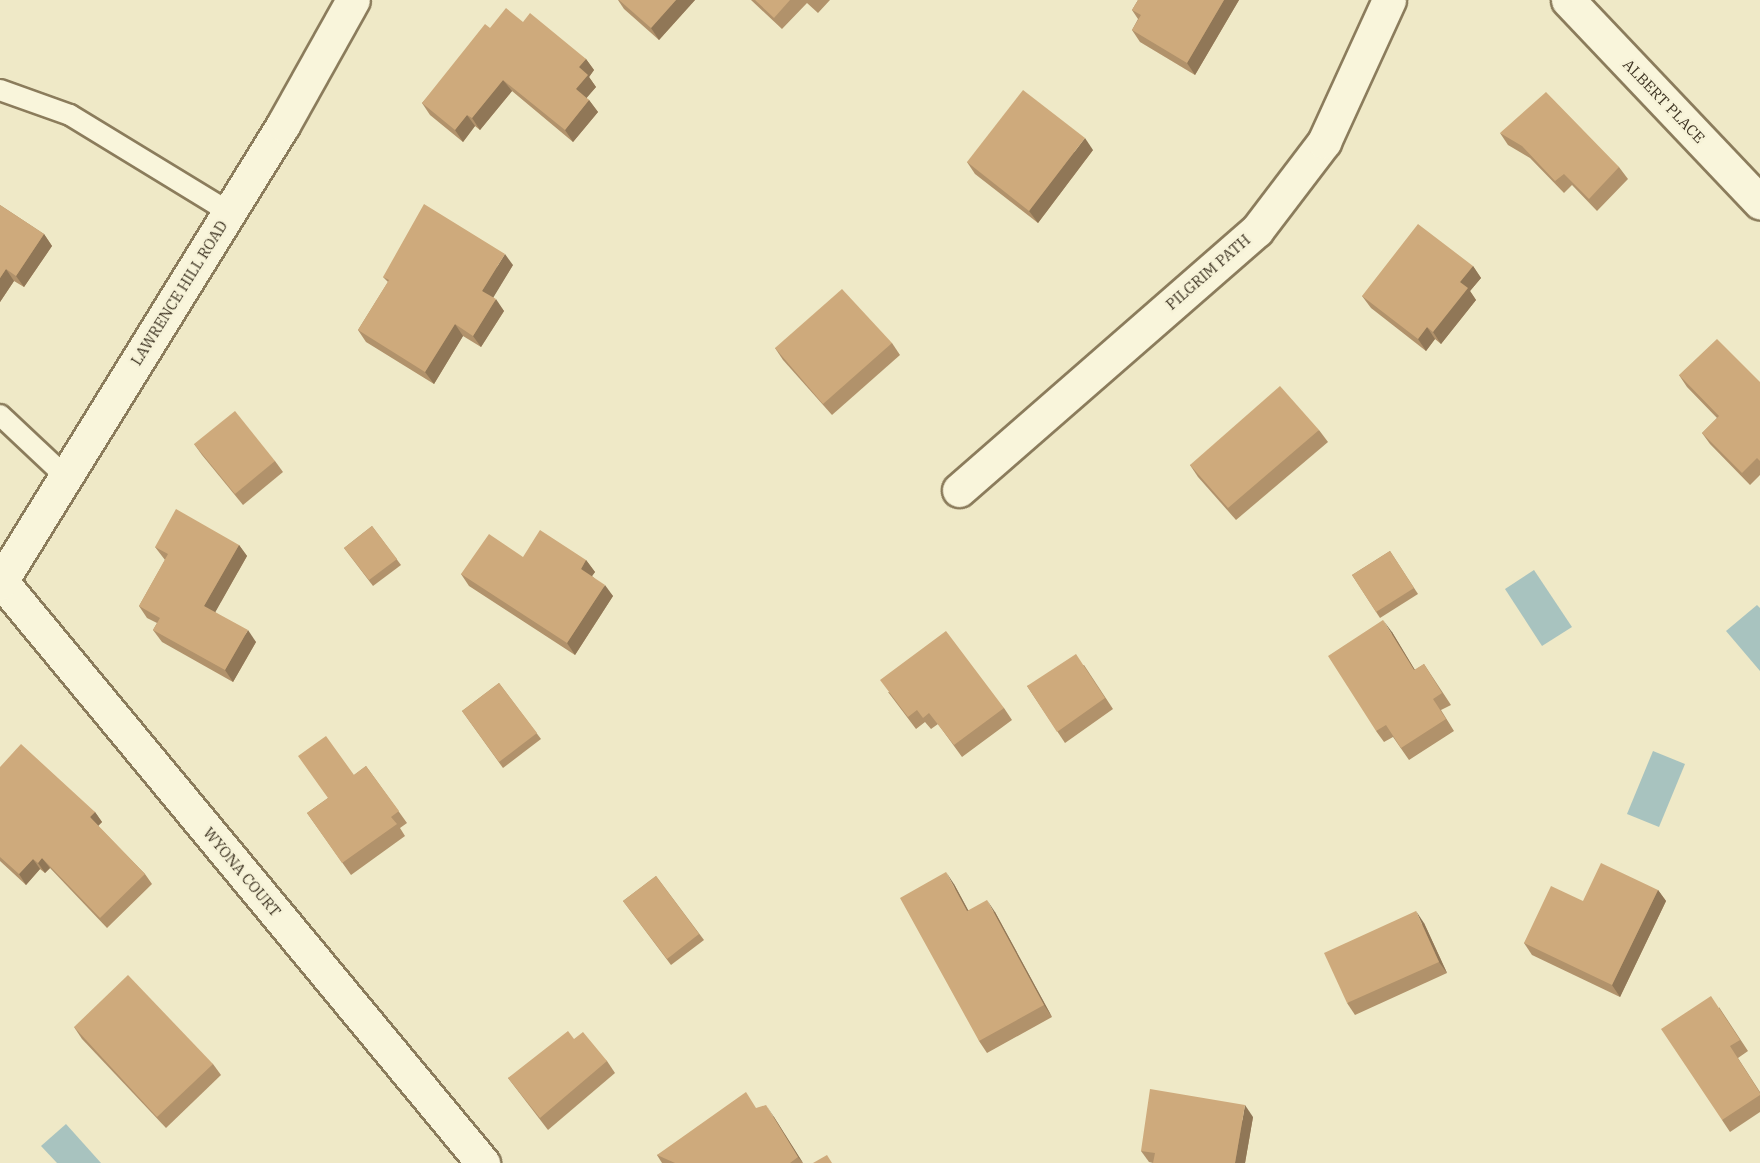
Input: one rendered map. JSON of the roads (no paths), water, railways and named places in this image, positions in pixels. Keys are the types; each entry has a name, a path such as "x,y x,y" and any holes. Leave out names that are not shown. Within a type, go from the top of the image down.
{"street":[{"name":"LAWRENCE HILL ROAD","path":"1,582 229,212 353,0"},
{"name":"PILGRIM PATH","path":"959,490 1257,230 1324,142 1389,0"},
{"name":"ALBERT PLACE","path":"1568,0 1760,202"},
{"name":"WYONA COURT","path":"1,582 483,1163"}],"lane":[{"path":"0,90 70,115 229,212"},
{"path":"0,415 66,477"}],"water":[{"path":"1534,570 1572,627 1542,646 1505,589"},
{"path":"1757,605 1760,608 1760,671 1726,631"},
{"path":"1653,751 1685,764 1659,827 1627,814"},
{"path":"66,1124 101,1163 57,1163 41,1146"}]}
